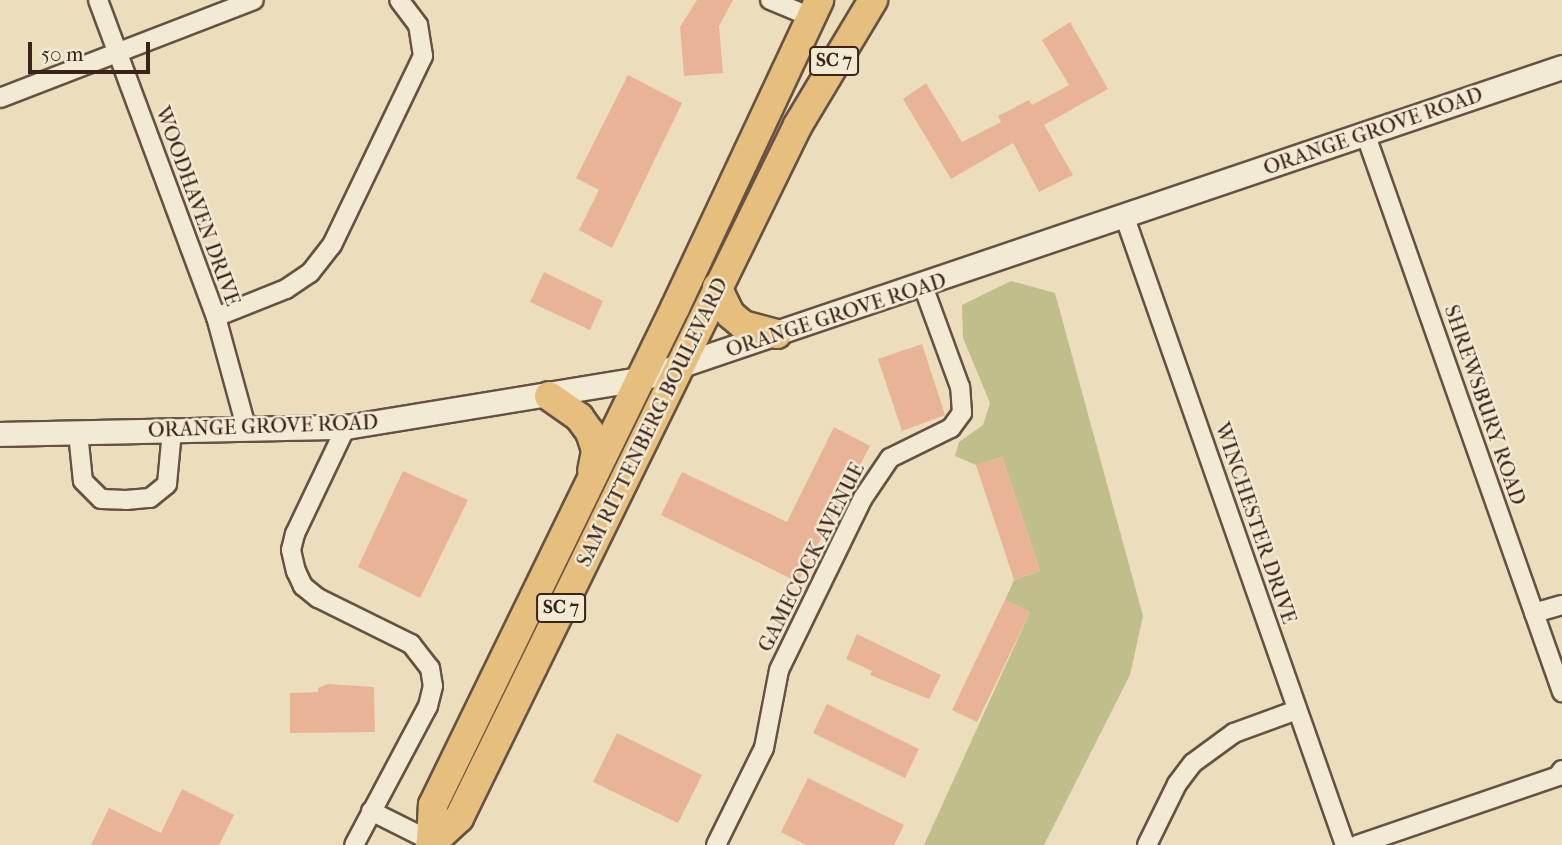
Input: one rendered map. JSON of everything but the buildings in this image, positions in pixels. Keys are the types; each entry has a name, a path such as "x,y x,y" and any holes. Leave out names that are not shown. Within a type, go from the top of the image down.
{"main road":[{"path":"798,125 815,59 815,8 871,1"},
{"name":"SAM RITTENBERG BOULEVARD","path":"433,844 459,818 798,125 871,1"},
{"name":"SAM RITTENBERG BOULEVARD","path":"433,844 433,805 640,379 815,8"},
{"path":"717,287 730,314 743,325 777,334"},
{"path":"549,396 579,417 590,432 596,451 590,483"}],"street":[{"name":"WOODHAVEN DRIVE","path":"99,0 216,317 247,430"},
{"path":"0,98 254,0"},
{"path":"216,317 286,289 310,273 332,245 423,56 418,24 399,0"},
{"path":"770,0 815,8"},
{"name":"ORANGE GROVE ROAD","path":"0,434 346,427 549,396 640,379 923,286 1562,67"},
{"name":"SHREWSBURY ROAD","path":"1365,133 1562,692"},
{"name":"WINCHESTER DRIVE","path":"1125,215 1345,845"},
{"name":"GAMECOCK AVENUE","path":"716,845 764,748 779,670 863,498 890,457 951,428 962,412 960,387 923,286"},
{"path":"346,427 295,534 291,550 296,571 303,586 318,598 416,649 430,668 433,686 428,706 354,845"},
{"path":"78,433 83,481 101,499 126,500 150,498 167,484 172,431"},
{"path":"1534,613 1562,605"},
{"path":"1147,845 1177,784 1193,763 1234,733 1297,710"},
{"path":"1357,845 1558,776 1562,770"},
{"path":"371,811 433,844"}],"shaded area":[{"path":"1011,281 1055,293 1143,616 1130,675 1044,845 924,845 1030,612 1005,600 1014,580 1040,571 1002,457 976,465 955,456 959,442 983,425 990,403 963,338 962,305"}]}
